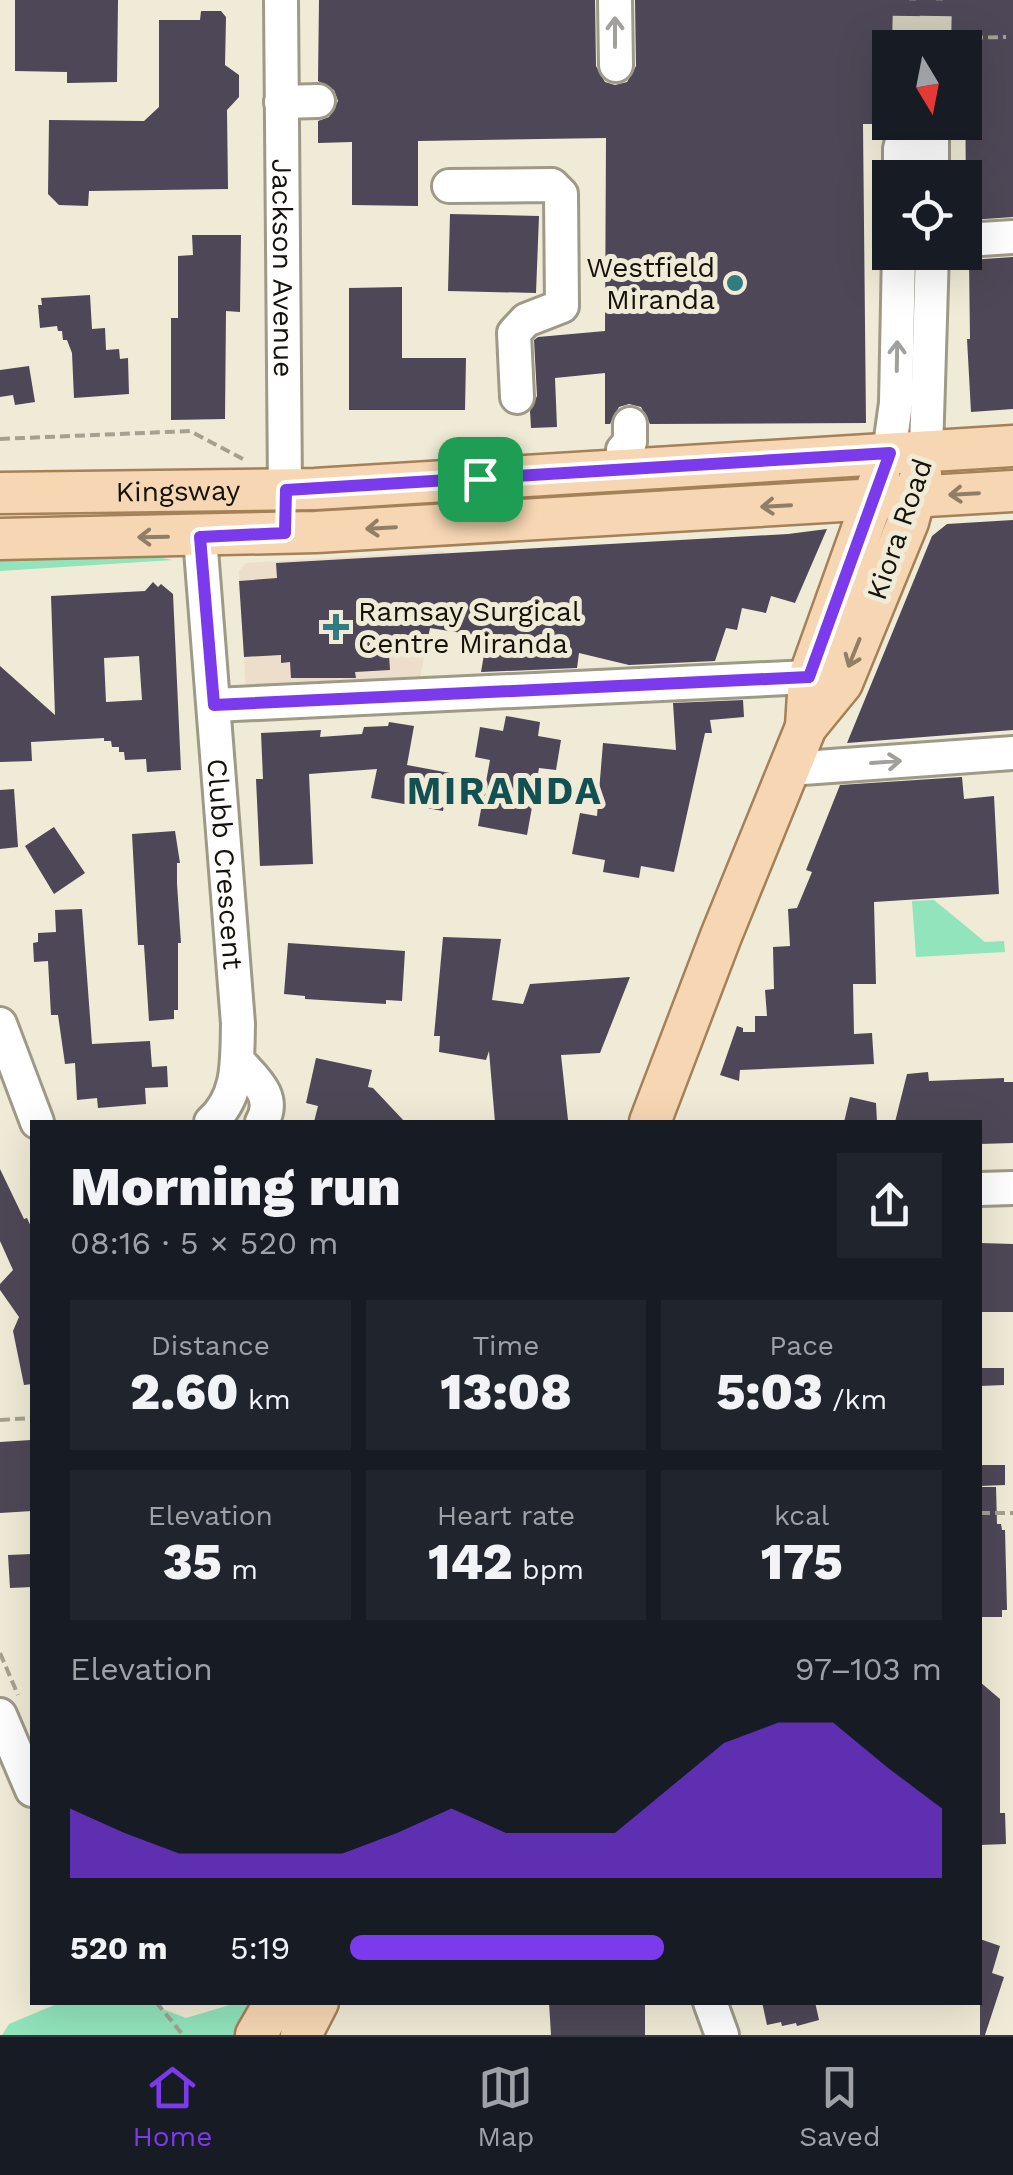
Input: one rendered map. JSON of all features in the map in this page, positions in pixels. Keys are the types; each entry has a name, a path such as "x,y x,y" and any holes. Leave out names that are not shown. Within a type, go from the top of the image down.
{"main road":[{"name":"Kingsway","path":"0,493 271,478 623,442 908,452 1013,446"},
{"name":"Kiora Road","path":"651,1120 806,727 842,683 916,497 908,452"},
{"name":"Kiora Road","path":"806,727 809,677 873,500 908,452"},
{"name":"Jackson Avenue","path":"271,478 285,533"},
{"name":"Kingsway","path":"0,538 200,537 1013,491"},
{"path":"256,2035 273,2005"},
{"path":"300,2035 316,2005"}],"street":[{"name":"Jackson Avenue","path":"271,478 282,102 280,0"},
{"path":"616,0 616,65"},
{"path":"282,102 318,100"},
{"path":"449,186 552,184 561,194 562,306 526,320 514,333 517,397"},
{"path":"982,239 1013,237"},
{"name":"Kiora Road","path":"898,270 896,403 908,452"},
{"name":"Kiora Road","path":"908,452 930,270"},
{"name":"Clubb Crescent","path":"200,537 238,1024 230,1100 213,1120"},
{"path":"214,705 809,677"},
{"path":"789,769 1013,754"},
{"path":"0,1024 36,1120"},
{"path":"237,1060 265,1092 269,1107 263,1120"},
{"path":"982,1190 1013,1188"},
{"path":"10,1706 30,1782"},
{"path":"711,2005 722,2035"}],"path":[{"path":"982,38 1006,37"},
{"path":"0,439 190,430 271,478"},
{"path":"0,1420 30,1418"},
{"path":"982,1514 1013,1513"},
{"path":"0,1653 10,1706"},
{"path":"158,2005 183,2035"}],"shaded area":[{"name":"Ramsay Surgical Centre Miranda","path":"444,551 419,684 246,692 239,571 246,563"}],"green space":[{"path":"252,507 253,513 196,520 99,514 99,510"},
{"path":"0,556 151,556 173,560 0,571"},
{"path":"934,900 985,942 1004,941 1005,952 916,957 912,901"},
{"path":"54,2005 161,2005 186,2018 229,2005 258,2005 241,2035 2,2035 9,2024"}],"building":[{"path":"15,0 118,0 117,82 67,83 67,72 15,71"},
{"name":"Westfield Miranda","path":"319,0 595,0 596,66 605,82 615,85 627,82 636,66 635,0 1013,0 1013,217 982,219 982,160 966,160 966,140 982,140 982,30 872,30 872,124 863,124 866,423 650,424 641,407 629,404 619,407 610,424 605,424 605,373 555,378 557,427 531,428 530,411 537,396 534,340 605,331 606,138 418,141 418,206 352,205 352,142 318,143 318,121 329,117 338,101 334,90 318,81"},
{"path":"201,11 221,11 226,17 225,65 239,75 239,97 227,110 228,189 89,191 88,206 59,205 48,194 49,120 144,121 159,107 159,20 200,20"},
{"path":"450,214 539,216 536,293 448,291"},
{"path":"192,235 241,235 240,312 226,311 225,419 171,420 171,318 178,318 178,256 193,255"},
{"path":"1013,257 1013,409 971,412 967,339 969,270 982,270 982,259"},
{"path":"402,287 402,358 466,358 465,410 349,410 349,288"},
{"path":"90,295 92,329 105,328 106,350 119,349 120,359 128,358 129,394 74,398 72,353 67,340 63,340 57,326 40,328 41,298"},
{"path":"29,366 35,402 15,405 13,395 0,397 0,370"},
{"path":"1013,520 1013,730 847,743 932,536 947,524"},
{"path":"827,529 795,603 771,596 766,613 742,608 737,630 726,628 715,661 629,665 579,653 577,668 481,672 487,637 430,628 425,653 389,655 390,670 355,672 356,678 291,678 290,662 281,663 281,655 244,657 239,581 277,578 276,563"},
{"path":"153,582 173,594 181,770 147,772 146,759 125,760 124,752 104,738 31,742 32,761 0,762 0,666 55,715 51,596 145,591","holes":["139,656 142,700 106,702 104,658"]},
{"path":"743,700 744,717 710,720 712,733 705,733 674,872 641,866 639,878 603,872 605,860 572,854 580,813 597,816 603,743 676,750 673,703"},
{"path":"506,716 540,722 538,736 561,740 556,770 539,768 527,835 478,826 490,760 475,757 480,727 503,731"},
{"path":"389,722 414,726 407,765 450,773 443,811 371,798 377,769 309,774 313,864 260,866 256,779 263,779 261,733 321,730 320,737 362,734 364,727 388,726"},
{"path":"962,777 964,799 994,796 999,894 874,902 876,984 853,984 854,1034 872,1033 874,1064 740,1070 739,1081 720,1075 737,1026 743,1032 755,1032 755,1016 767,1016 765,990 774,989 773,947 790,946 788,909 797,908 812,872 806,870 840,785"},
{"path":"14,789 18,847 0,849 0,790"},
{"path":"54,827 85,873 54,894 25,846"},
{"path":"175,831 180,863 178,1010 174,1010 174,1019 149,1021 144,945 138,945 132,834"},
{"path":"82,909 92,1044 150,1041 152,1067 167,1066 168,1087 145,1088 146,1104 98,1108 97,1098 77,1100 75,1063 65,1064 58,1015 51,1015 48,961 34,962 33,943 38,942 38,933 56,932 55,910"},
{"path":"443,937 501,939 492,1000 523,1004 530,984 630,977 600,1053 561,1055 568,1120 495,1120 489,1051 486,1060 439,1052 440,1036 434,1036"},
{"path":"288,943 405,951 402,1001 386,1000 386,1004 284,994"},
{"path":"316,1058 372,1070 368,1087 403,1120 314,1120 318,1106 306,1103"},
{"path":"928,1072 929,1081 1004,1078 1004,1082 1013,1082 1013,1143 982,1144 982,1120 896,1120 907,1074"},
{"path":"850,1097 876,1103 877,1120 844,1120"},
{"path":"0,1169 30,1225 30,1384 24,1385 13,1331 19,1317 0,1290 0,1284 13,1270 0,1241"},
{"path":"982,1243 1013,1244 1013,1312 982,1312"},
{"path":"982,1368 1004,1368 1004,1385 982,1386"},
{"path":"30,1440 30,1511 0,1513 0,1442"},
{"path":"982,1465 1005,1465 1005,1485 982,1486"},
{"path":"982,1487 996,1487 997,1524 1005,1530 1007,1610 1002,1610 1002,1617 982,1617"},
{"path":"30,1554 30,1587 10,1588 8,1555"},
{"path":"982,1684 1000,1699 1000,1813 1005,1813 1006,1844 982,1845"},
{"path":"982,1940 1000,1946 992,1973 1004,1977 985,2035 980,2035"},
{"path":"549,2005 645,2005 645,2035 551,2035"},
{"path":"763,2005 816,2005 819,2020 797,2026 782,2026 781,2022 767,2025"}],"tunnel":[{"path":"908,30 909,0"},
{"path":"935,30 936,0"}],"place":[{"name":"Westfield Miranda","path":"735,283"},
{"name":"Ramsay Surgical Centre Miranda","path":"336,627"}],"district":[{"name":"MIRANDA","path":"505,791"}],"route":[{"path":"890,453 809,677 214,705 200,537 285,533 286,490 480,479 890,453"}]}
